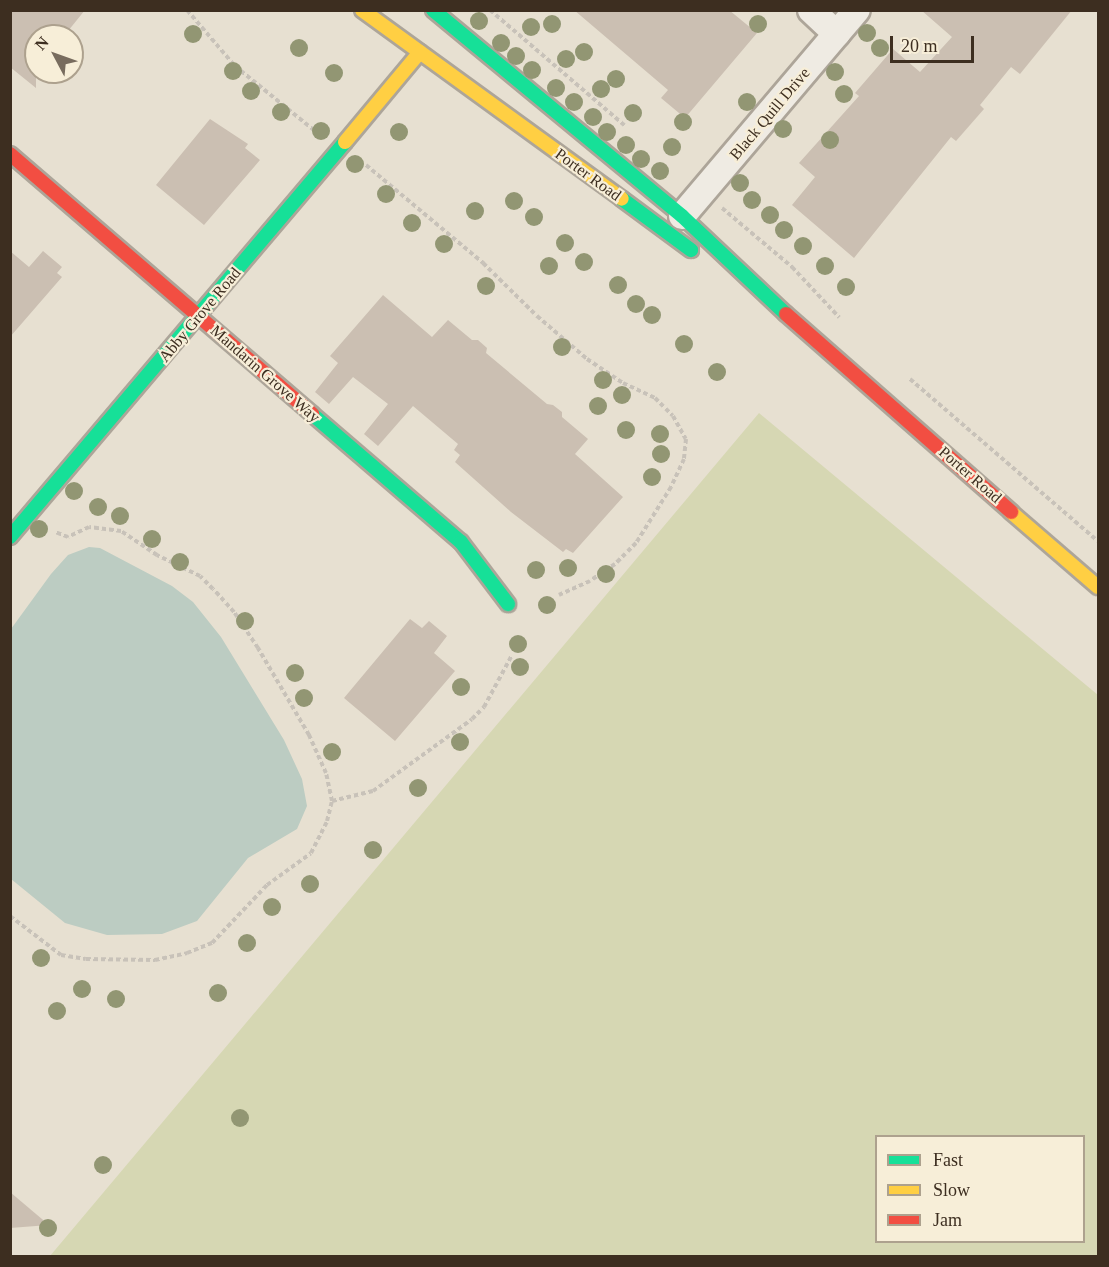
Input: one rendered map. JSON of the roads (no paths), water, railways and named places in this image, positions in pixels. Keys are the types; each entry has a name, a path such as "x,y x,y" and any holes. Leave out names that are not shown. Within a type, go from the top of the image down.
{"main road":[{"name":"Porter Road","path":"362,10 698,255"},
{"name":"Porter Road","path":"433,10 682,216 813,339 1098,587"},
{"name":"Abby Grove Road","path":"10,537 199,317 420,52"},
{"name":"Mandarin Grove Way","path":"10,154 461,542 508,604"},
{"name":"Porter Road","path":"717,269 813,339"}],"street":[{"path":"811,10 837,34"},
{"name":"Black Quill Drive","path":"682,216 857,10"}]}
